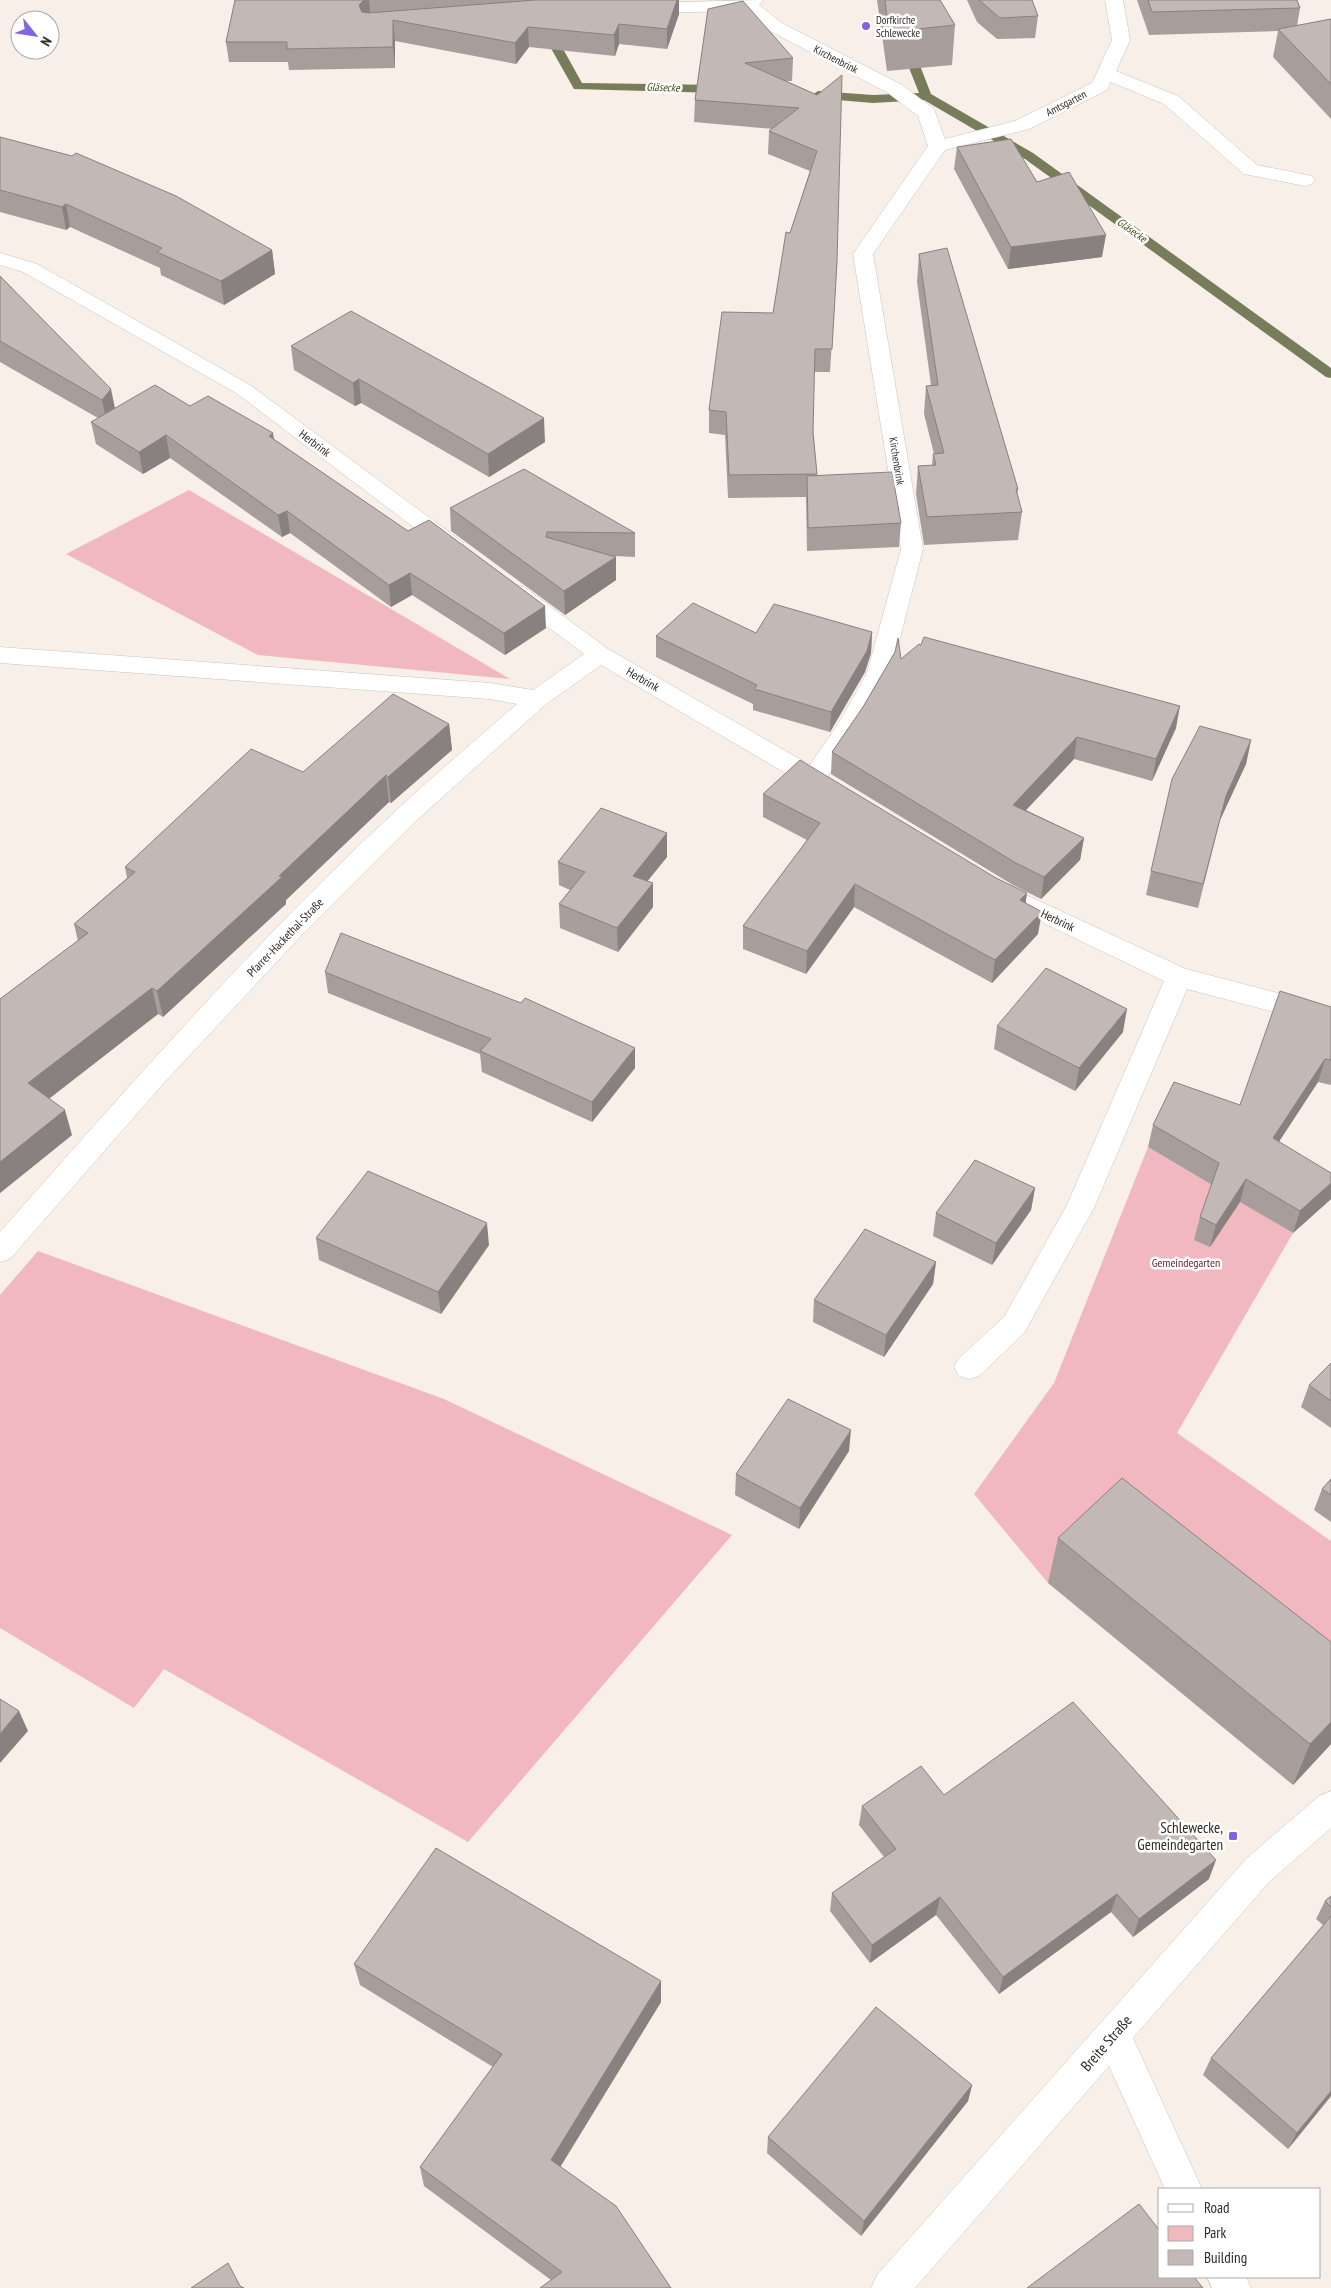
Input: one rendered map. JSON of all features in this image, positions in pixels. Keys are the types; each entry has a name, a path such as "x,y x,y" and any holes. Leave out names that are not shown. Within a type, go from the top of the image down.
{"street":[{"name":"Amtsgarten","path":"938,146 1022,126 1100,86 1121,40 1114,0"},
{"path":"624,8 751,3"},
{"name":"Kirchenbrink","path":"751,3 776,27 895,89 927,113 938,146 863,254 912,549 879,673 848,728 814,778"},
{"path":"1106,73 1171,100 1251,170 1305,180"},
{"name":"Herbrink","path":"0,259 30,268 243,389 468,557"},
{"name":"Herbrink","path":"499,580 600,654 847,798"},
{"path":"0,654 490,691 538,699"},
{"name":"Pfarrer-Hackethal-Straße","path":"0,1251 152,1078 291,930 409,813 538,699 600,654"},
{"name":"Herbrink","path":"986,883 1003,893 1179,977 1331,1017"},
{"path":"968,1367 1014,1325 1080,1208 1179,977"},
{"name":"Breite Straße","path":"890,2288 1258,1870 1331,1807"},
{"path":"1112,2035 1184,2188"}],"green space":[{"path":"189,490 510,679 258,655 66,554"},
{"name":"Gemeindegarten","path":"1148,1147 1293,1233 1177,1433 1331,1541 1331,1699 1111,1523 1048,1583 974,1494 1054,1383"},
{"path":"38,1251 444,1399 732,1535 468,1842 164,1669 134,1708 0,1628 0,1295"}],"building":[{"path":"235,0 367,0 359,5 362,12 369,13 535,0 677,0 667,29 619,24 614,35 528,27 515,43 393,20 393,47 287,49 287,42 226,42"},
{"path":"885,0 940,0 955,25 889,32"},
{"path":"979,0 1032,0 1038,16 1000,18"},
{"path":"1148,0 1297,0 1300,8 1152,12"},
{"path":"743,1 793,58 745,63 817,95 842,75 837,262 832,349 815,349 813,432 817,474 729,475 726,412 709,410 722,312 773,313 786,232 790,233 817,151 769,131 799,108 695,100 708,9"},
{"path":"1331,19 1331,84 1278,29"},
{"path":"0,137 72,156 76,153 176,196 272,250 221,281 157,252 162,248 66,204 62,207 0,190"},
{"path":"1011,139 1037,182 1069,172 1106,235 1011,247 957,147"},
{"path":"947,248 1018,489 1016,489 1022,512 927,517 918,466 936,465 933,454 944,453 926,386 938,385 919,254"},
{"path":"0,276 111,389 102,400 0,341"},
{"path":"351,311 544,418 488,454 359,379 353,383 291,346"},
{"path":"155,385 190,406 208,396 273,433 269,436 408,531 429,520 545,606 504,633 410,573 389,585 287,511 278,515 166,435 139,452 91,422"},
{"path":"524,469 635,533 547,532 546,537 616,557 564,591 450,508"},
{"path":"892,472 901,523 808,528 807,476"},
{"path":"693,603 756,633 774,604 872,632 867,651 831,712 754,689 757,685 656,636"},
{"path":"924,637 1180,706 1156,759 1077,737 1013,805 1084,838 1044,877 1016,863 832,752 863,707 895,652 898,638 901,659 919,644 921,645"},
{"path":"393,694 449,724 388,777 386,775 279,876 282,877 157,991 152,988 28,1083 65,1110 0,1162 0,999 88,933 74,924 135,872 125,867 251,749 303,772"},
{"path":"1200,726 1251,740 1226,796 1203,884 1151,871 1172,779"},
{"path":"800,760 996,878 1027,893 1020,900 1042,912 995,960 855,884 807,951 743,926 820,823 763,794"},
{"path":"601,808 667,833 633,876 653,883 617,928 559,904 585,872 558,862"},
{"path":"341,933 521,1003 525,998 635,1048 592,1102 480,1051 491,1039 325,972"},
{"path":"1046,968 1127,1009 1079,1068 997,1026"},
{"path":"1280,991 1331,1007 1331,1060 1325,1059 1273,1138 1331,1173 1331,1183 1300,1211 1246,1179 1216,1225 1200,1217 1219,1163 1153,1125 1174,1082 1240,1105"},
{"path":"975,1160 1035,1188 996,1243 936,1213"},
{"path":"368,1171 487,1223 438,1292 316,1238"},
{"path":"865,1229 936,1262 886,1335 814,1300"},
{"path":"1331,1363 1331,1401 1309,1385"},
{"path":"788,1399 851,1430 800,1508 736,1474"},
{"path":"1122,1478 1331,1642 1331,1722 1310,1744 1058,1538"},
{"path":"1331,1479 1331,1495 1322,1489"},
{"path":"0,1699 19,1711 0,1734"},
{"path":"1073,1702 1216,1860 1139,1919 1117,1894 1003,1977 940,1897 872,1945 832,1893 896,1849 862,1806 921,1766 944,1795"},
{"path":"436,1848 661,1981 551,2160 616,2206 671,2288 540,2288 562,2272 420,2167 502,2054 354,1964"},
{"path":"1331,1896 1331,1907 1325,1901"},
{"path":"1331,1916 1331,2091 1297,2133 1211,2058"},
{"path":"876,2007 972,2085 864,2221 768,2137"},
{"path":"1139,2204 1158,2228 1158,2278 1195,2278 1203,2288 1027,2288"},
{"path":"228,2263 240,2286 244,2288 191,2288"}],"waterway":[{"name":"Gläsecke","path":"913,0 908,50 926,96"},
{"name":"Gläsecke","path":"546,29 578,86 719,89"},
{"name":"Gläsecke","path":"818,95 873,99 926,96"},
{"name":"Gläsecke","path":"926,96 1029,156 1331,374"}],"place":[{"name":"Dorfkirche Schlewecke","path":"866,26"},
{"name":"Schlewecke, Gemeindegarten","path":"1233,1836"}]}
